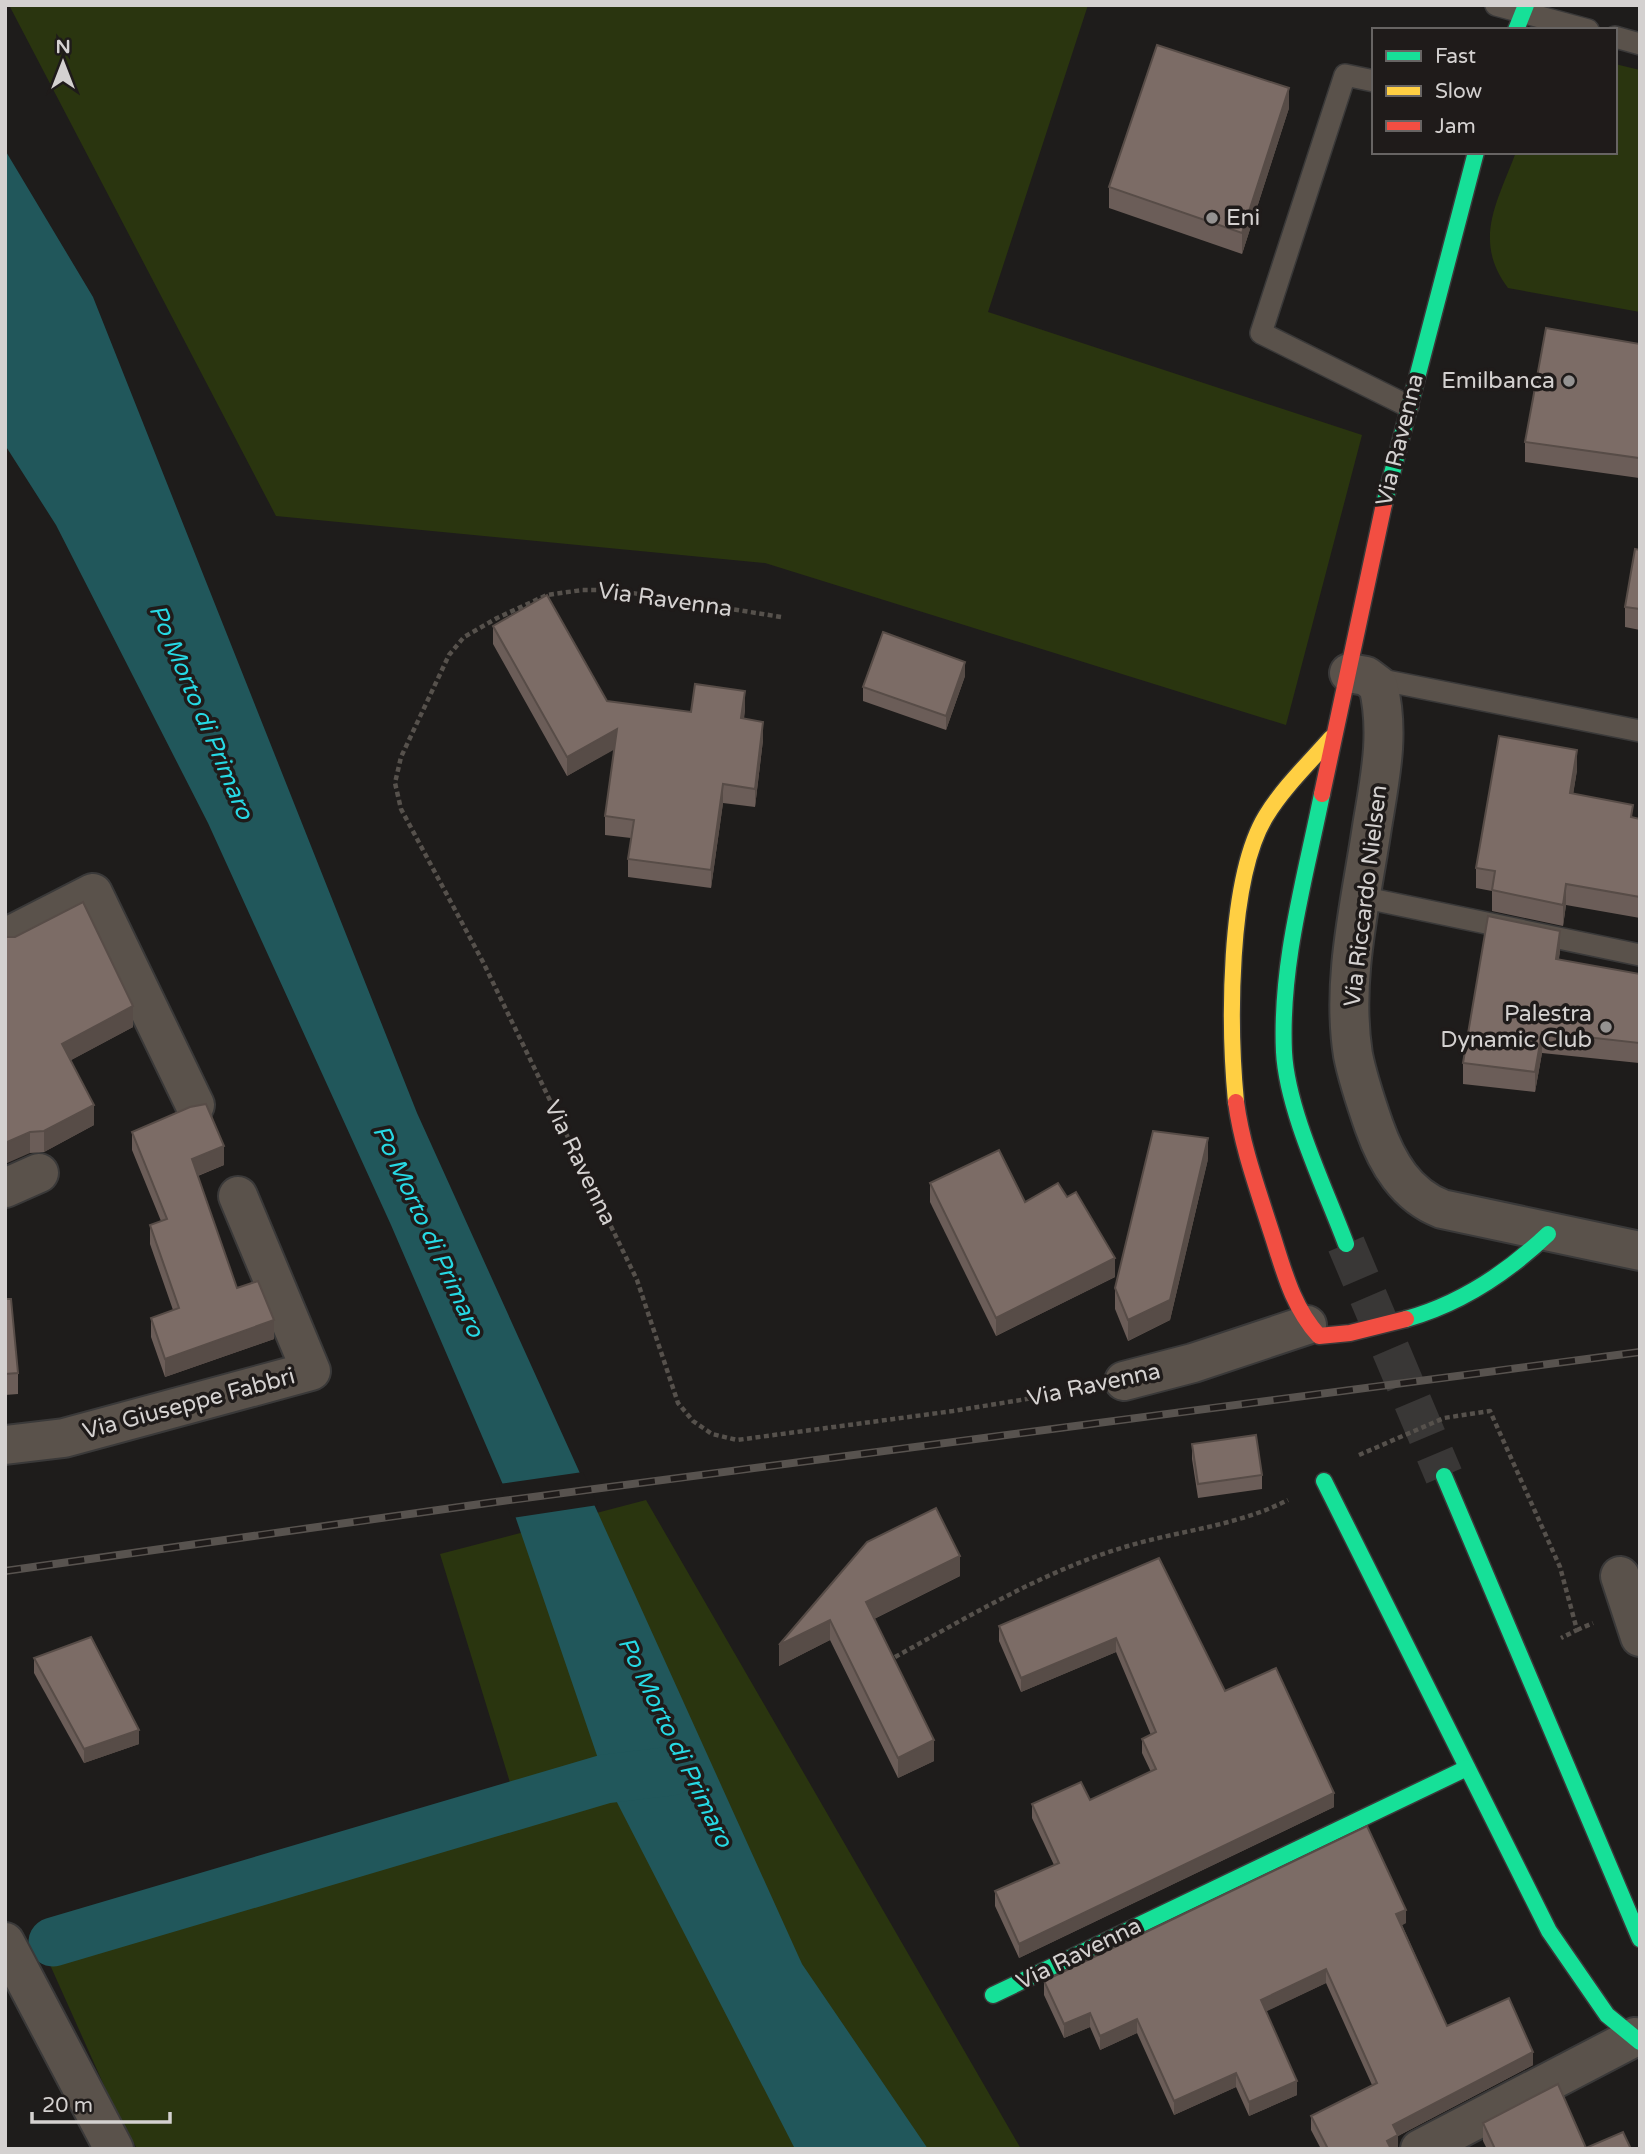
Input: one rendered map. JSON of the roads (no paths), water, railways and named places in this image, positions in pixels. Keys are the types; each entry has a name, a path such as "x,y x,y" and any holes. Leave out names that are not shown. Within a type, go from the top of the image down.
{"street":[{"name":"Via Ravenna","path":"1346,1244 1294,1105 1284,1053 1288,957 1336,731 1358,674 1394,460 1475,154"},
{"name":"Via Riccardo Nielsen","path":"1358,674 1378,685 1385,718 1385,737 1361,897 1350,1012 1353,1053 1360,1086 1389,1160 1410,1191 1423,1202 1470,1217 1640,1251"},
{"name":"Via Ravenna","path":"1124,1381 1322,1330 1293,1300 1242,1139 1230,1058 1243,877 1262,822 1336,731"},
{"path":"5,938 93,893 195,1105"},
{"name":"Via Giuseppe Fabbri","path":"5,1445 64,1438 311,1371 238,1196"},
{"path":"1322,1330 1390,1325 1490,1283 1509,1270 1548,1234"},
{"path":"1444,1476 1619,1884 1640,1939"},
{"path":"1324,1482 1549,1931 1607,2015 1637,2039 1420,2149"},
{"path":"1620,1576 1640,1636"},
{"name":"Via Ravenna","path":"993,1995 1467,1768"},
{"path":"5,1942 114,2149"}],"lane":[{"path":"1496,5 1581,28"},
{"path":"1617,38 1640,44"},
{"path":"1372,80 1345,75 1261,333 1408,406"},
{"path":"1358,674 1640,731"},
{"path":"1361,897 1640,955"}],"water":[{"name":"Po Morto di Primaro","path":"5,150 93,297 417,1113 802,1964 928,2149 795,2149 605,1779 510,1501 391,1225 208,823 56,525 5,445"}],"waterway":[{"name":"Po Morto di Primaro","path":"53,1942 605,1779 672,1771"}],"tunnel":[{"path":"1346,1244 1444,1476"}],"railway":[{"path":"5,1571 495,1502 1640,1352"}],"place":[{"name":"Eni","path":"1212,218"},
{"name":"Emilbanca","path":"1569,381"},
{"name":"Palestra Dynamic Club","path":"1606,1027"}]}
